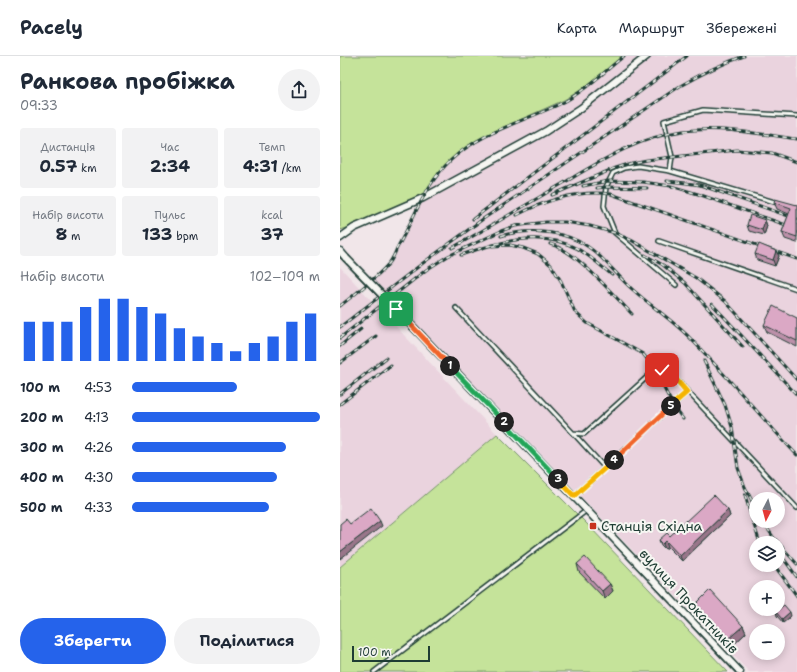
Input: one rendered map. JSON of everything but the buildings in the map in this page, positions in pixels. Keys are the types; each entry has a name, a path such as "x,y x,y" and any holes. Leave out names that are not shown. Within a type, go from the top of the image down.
{"street":[{"path":"340,238 354,228 423,198 546,131 580,108 647,56"},
{"name":"вулиця Прокатників","path":"340,251 740,672"}],"lane":[{"path":"670,171 672,158 664,121 703,110 797,116"},
{"path":"676,285 615,233 604,206 606,187 613,172 624,168 638,166 670,171 782,204"},
{"path":"659,240 797,289"},
{"path":"456,308 605,468"},
{"path":"573,433 584,434 656,369 668,373 674,377 797,508"},
{"path":"574,496 687,392"},
{"path":"374,672 587,510"}],"shaded area":[{"path":"624,56 797,56 797,672 749,672 373,279 391,261 423,198 439,173 450,161 478,140 565,101 581,91"},
{"path":"340,267 497,434 340,567"}],"green space":[{"path":"340,56 623,56 581,90 564,100 493,132 463,150 450,160 438,173 422,197 354,226 340,230"},
{"path":"497,434 588,525 728,672 340,672 340,567"}],"tram line":[{"path":"340,258 736,672"}],"railway":[{"path":"340,306 373,280 390,262 427,191 442,169 451,160 476,141 564,102 588,86 624,56"},
{"path":"473,219 687,56"},
{"path":"340,327 483,219 680,86 727,62 744,56"},
{"path":"452,248 609,157 652,138 683,131 711,129 740,131 797,139"},
{"path":"552,195 615,168 646,160 737,150 772,153 797,162"},
{"path":"583,186 608,181 643,182 671,186 789,226"},
{"path":"667,181 700,185 797,219"},
{"path":"597,188 647,188"},
{"path":"517,215 539,205 563,197 587,193 611,194 797,259"},
{"path":"340,338 426,270 448,256 515,226 546,222 565,222 590,226 615,233 631,240 696,278 725,301 797,380"},
{"path":"501,236 520,232 550,233 569,237 594,251 625,283 690,338 797,455"},
{"path":"461,255 504,242 534,239 549,240 564,243 578,249 612,275"},
{"path":"550,244 560,248 583,264 632,314"},
{"path":"492,246 510,245 523,248 538,254 551,265 561,281 575,312 587,323 643,354 652,365 668,396 683,419"},
{"path":"645,255 663,265 685,283 743,347"},
{"path":"712,304 797,395"},
{"path":"340,346 361,329"},
{"path":"340,363 376,336"},
{"path":"340,394 386,358"},
{"path":"704,361 725,405 732,427 738,468 749,495"},
{"path":"340,404 391,365"},
{"path":"745,495 758,536"},
{"path":"767,528 797,564"},
{"path":"785,561 797,577"},
{"path":"779,572 797,596"}],"place":[{"name":"Станція Східна","path":"593,526"}],"route":[{"path":"396,309 574,496 687,392 674,377 662,370"}]}
